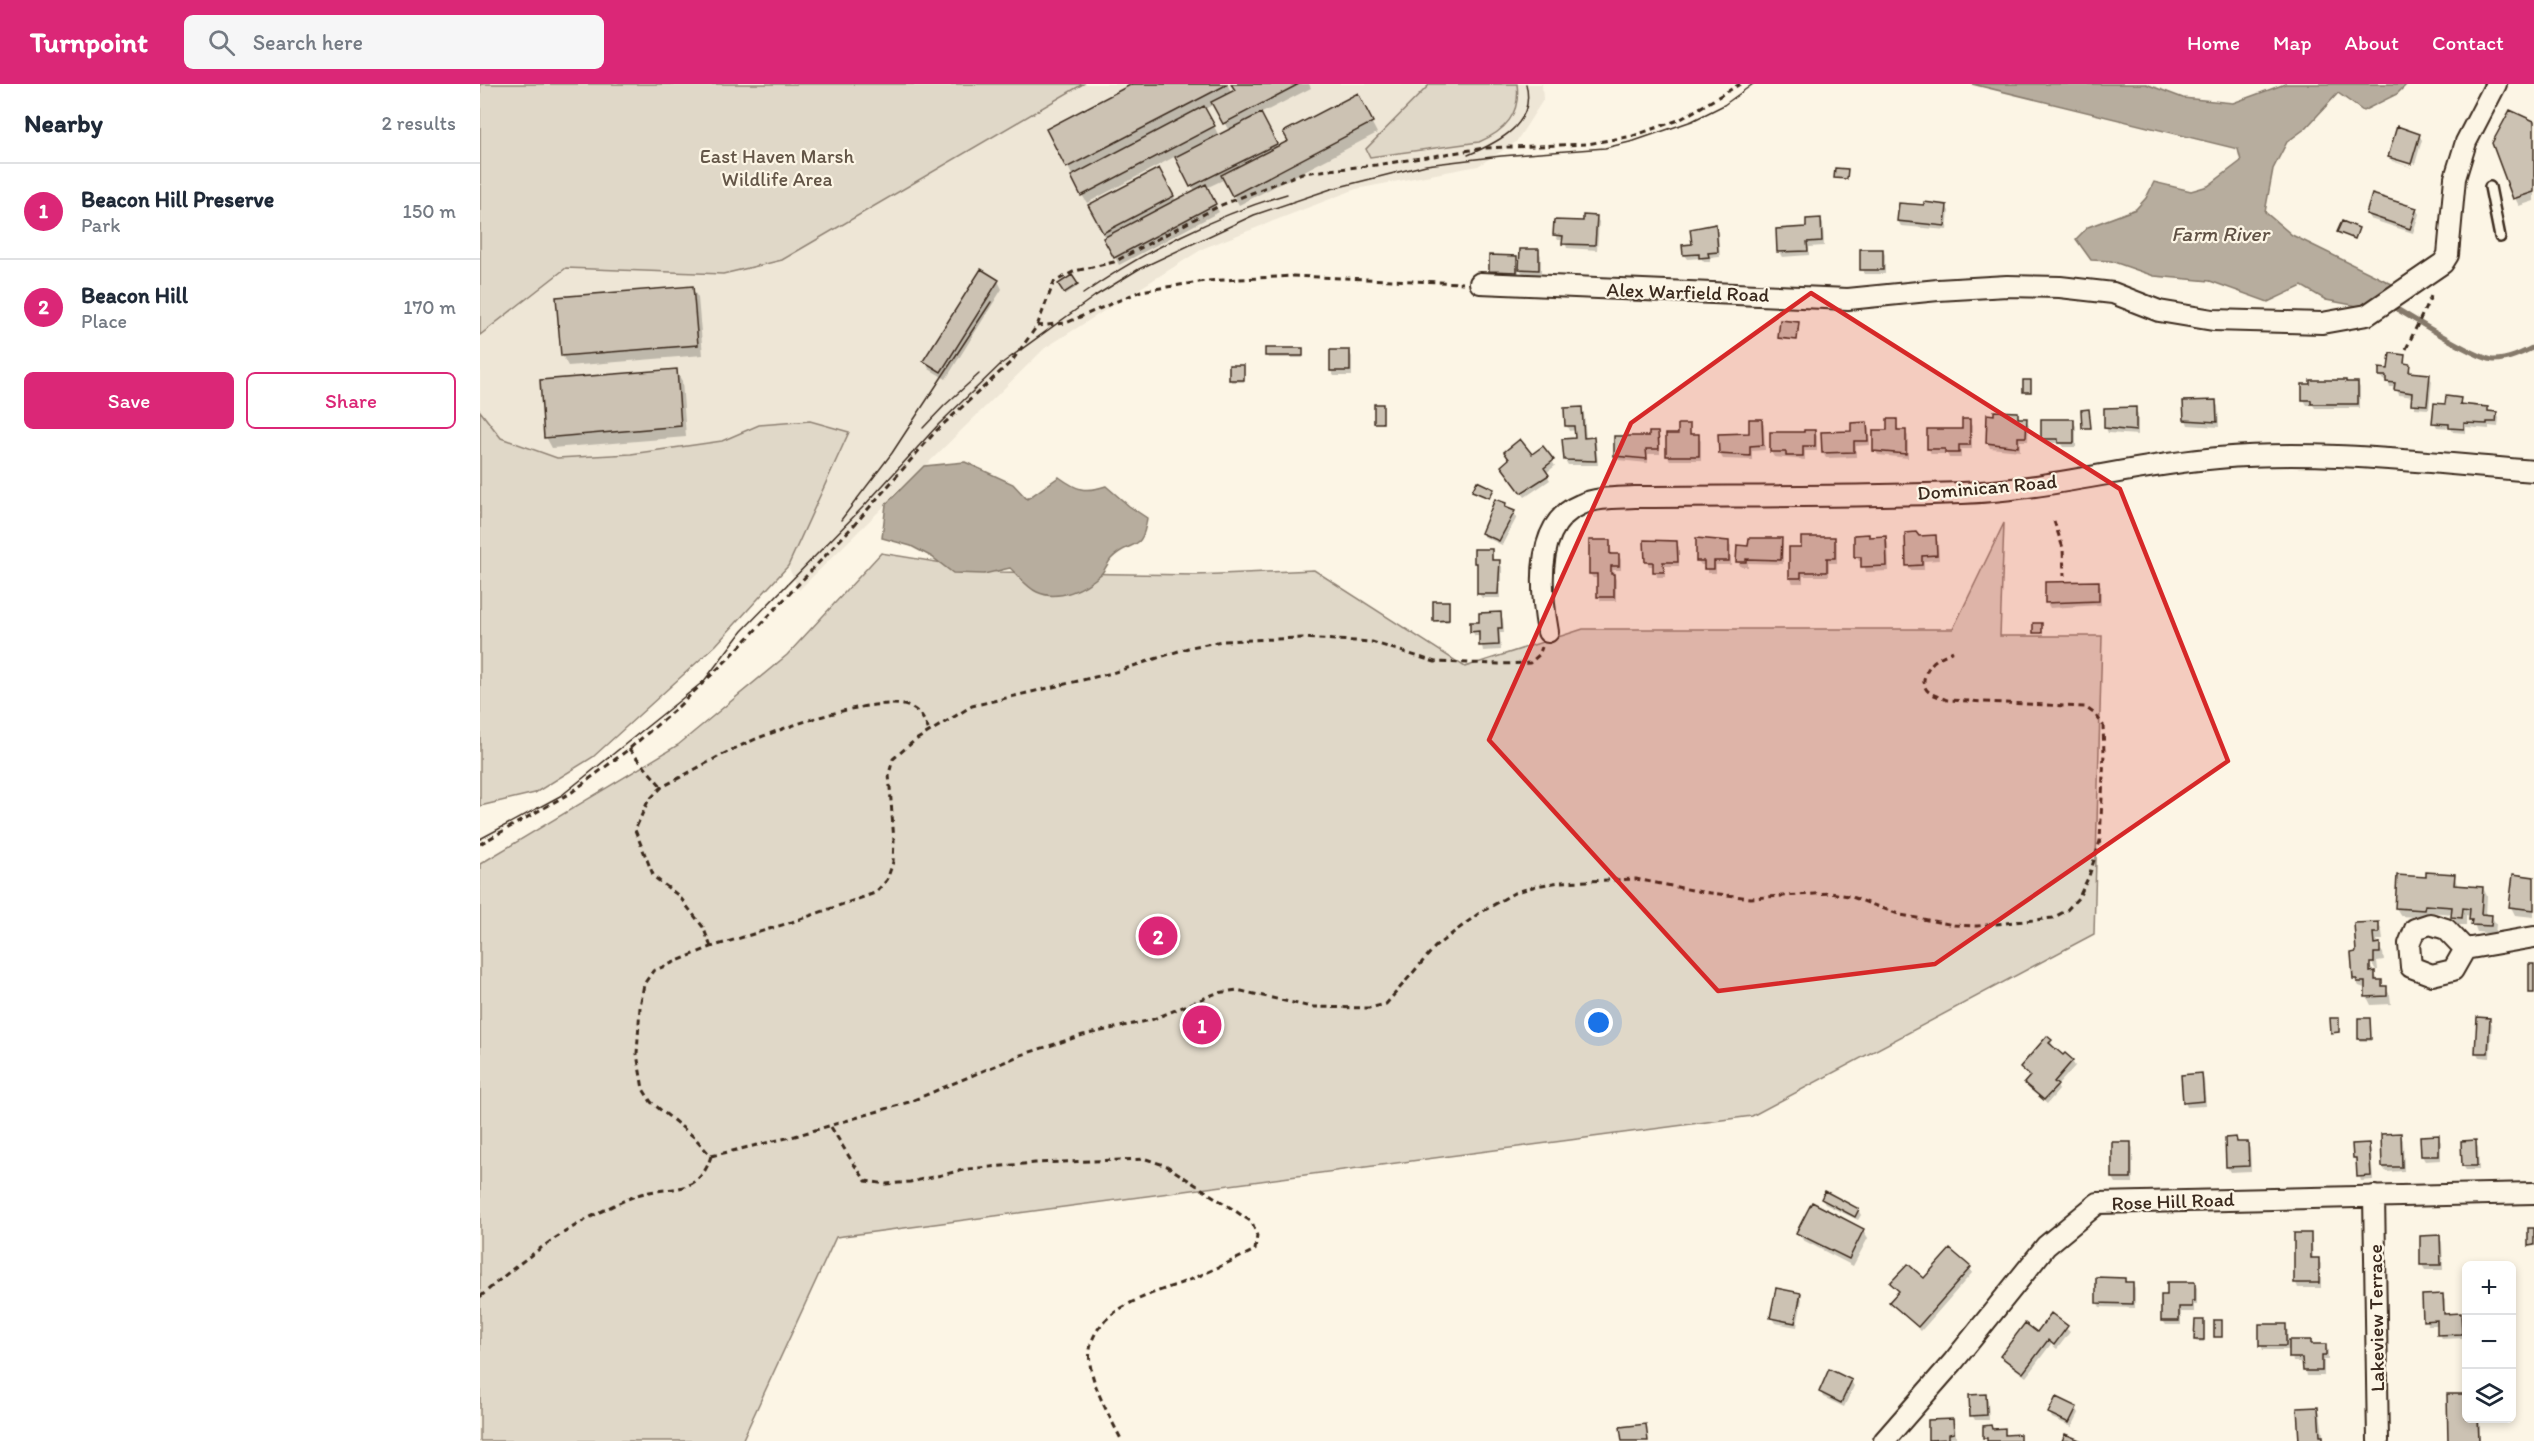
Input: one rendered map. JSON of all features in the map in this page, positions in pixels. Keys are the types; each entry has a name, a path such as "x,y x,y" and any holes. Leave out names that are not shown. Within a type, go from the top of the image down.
{"street":[{"name":"Alex Warfield Road","path":"1480,283 1848,299 2007,286 2060,287 2113,293 2159,311 2213,320 2281,323 2342,321 2367,315 2443,263 2448,255 2455,178 2466,142 2496,84"},
{"name":"Dominican Road","path":"1548,632 1544,609 1543,567 1550,537 1557,525 1571,510 1592,501 1635,497 1963,493 2033,486 2131,469 2196,461 2280,455 2362,457 2534,471"},
{"path":"2465,949 2534,937"},
{"name":"Rose Hill Road","path":"1884,1441 1953,1362 2046,1246 2098,1203 2534,1192"},
{"name":"Lakeview Terrace","path":"2374,1196 2378,1441"}],"lane":[{"path":"2490,187 2500,237"}],"path":[{"path":"480,844 572,792 630,749 678,707 730,656 855,524 936,431 1012,361 1037,326 1054,282 1075,271 1114,262 1219,206 1302,173 1376,165 1484,148 1587,144 1622,138 1659,128 1681,119 1740,84"},
{"path":"1037,326 1066,323 1141,291 1216,280 1293,276 1480,283"},
{"path":"2406,349 2423,317"},
{"path":"2054,521 2063,548 2064,576"},
{"path":"711,1156 694,1137 651,1102 643,1089 637,1054 644,984 653,971 711,947 875,893 887,880 893,862 894,841 889,774 893,759 914,741 972,706 1112,673 1191,647 1222,641 1302,638 1372,642 1435,662 1511,664 1530,663 1539,655 1548,632"},
{"path":"711,1156 831,1126 909,1102 1021,1055 1083,1035 1151,1020 1217,993 1237,990 1311,1007 1369,1008 1386,1004 1434,947 1478,914 1514,893 1536,886 1560,882 1636,879 1702,892 1751,898 1830,893 1849,896 1901,915 1954,925 1977,926 2053,918 2067,910 2079,897 2089,876 2100,841 2103,725 2095,714 2085,707 1947,700 1930,693 1925,688 1923,680 1928,668 1936,660 1953,651"},
{"path":"711,947 702,927 679,896 654,877 635,830 648,801 662,787 768,734 846,710 891,704 909,706 922,714 930,733"},
{"path":"630,749 662,787"},
{"path":"831,1126 866,1181 886,1184 910,1182 968,1169 1035,1163 1146,1159 1167,1166 1252,1222 1257,1236 1255,1250 1193,1278 1124,1305 1103,1323 1092,1342 1090,1363 1096,1384 1122,1441"},
{"path":"480,1297 516,1264 593,1217 635,1195 672,1191 684,1186 703,1173 711,1156"}],"highlighted area":[{"path":"1811,293 2120,489 2228,761 1935,964 1718,991 1489,740 1631,423"}],"shaded area":[{"path":"1079,84 1542,84 1543,100 1516,142 1478,166 1356,189 1204,248 1045,348 799,590 788,566 833,463 514,568 480,571 480,310 524,280"}],"green space":[{"name":"East Haven Marsh Wildlife Area","path":"480,84 1083,84 782,260 723,274 566,268 480,335"},
{"path":"1430,84 1517,84 1518,95 1514,113 1504,127 1479,142 1370,157 1366,149"},
{"path":"480,411 501,438 557,458 631,454 722,441 759,425 810,421 849,432 788,566 716,645 593,757 535,793 480,806"},
{"path":"2004,523 2000,636 2102,636 2094,934 1752,1116 836,1237 742,1441 480,1441 480,864 678,745 787,655 881,553 998,572 1196,575 1314,570 1465,667 1583,629 1953,629"}],"water":[{"name":"Farm River","path":"1972,84 2146,84 2183,98 2233,103 2285,84 2407,84 2397,94 2363,111 2338,93 2306,128 2287,142 2273,169 2265,212 2292,235 2396,286 2368,308 2326,300 2302,286 2268,302 2210,281 2154,276 2111,261 2091,260 2076,239 2088,227 2136,209 2146,198 2154,182 2191,191 2208,186 2241,161 2238,149"},
{"path":"965,462 1013,484 1027,499 1059,477 1071,485 1086,490 1106,486 1147,518 1145,530 1139,542 1118,553 1101,574 1087,585 1054,596 1033,590 1010,568 984,574 953,573 932,557 911,546 882,538 886,504 924,466"}],"building":[{"path":"1132,84 1228,84 1066,168 1046,129"},
{"path":"1231,84 1299,84 1223,124 1211,102 1235,90"},
{"path":"1358,93 1373,122 1232,196 1221,175 1288,141 1283,132"},
{"path":"1204,106 1215,126 1081,196 1071,176"},
{"path":"2510,110 2534,121 2534,192 2513,199 2492,143"},
{"path":"1261,113 1277,144 1190,187 1175,157"},
{"path":"2397,126 2420,134 2411,164 2388,157"},
{"path":"1159,168 1174,196 1103,233 1088,205"},
{"path":"1835,168 1848,169 1847,179 1834,178"},
{"path":"1206,184 1216,204 1114,258 1103,238"},
{"path":"2372,194 2417,208 2410,229 2366,214"},
{"path":"1924,202 1947,205 1945,226 1897,221 1899,203 1924,205"},
{"path":"1583,215 1597,216 1595,245 1562,244 1563,236 1553,235 1554,220 1583,221"},
{"path":"1821,218 1822,241 1807,242 1808,251 1777,252 1776,229 1806,227 1806,219"},
{"path":"2342,221 2359,228 2355,239 2337,232"},
{"path":"1716,224 1718,252 1708,253 1709,257 1699,258 1699,254 1683,255 1682,245 1692,244 1690,229"},
{"path":"1520,249 1539,249 1539,270 1519,269"},
{"path":"1860,249 1883,249 1883,270 1860,270"},
{"path":"1489,255 1517,256 1517,272 1489,271"},
{"path":"981,269 999,280 941,372 923,361"},
{"path":"1072,275 1078,284 1064,293 1058,284"},
{"path":"693,286 698,345 561,356 556,297"},
{"path":"1780,320 1799,322 1797,340 1778,338"},
{"path":"1265,348 1303,348 1303,356 1265,356"},
{"path":"1330,350 1350,350 1350,371 1330,371"},
{"path":"2390,353 2405,355 2404,363 2410,364 2409,372 2430,374 2427,405 2411,404 2412,393 2394,390 2395,383 2386,382 2386,376 2379,376 2379,368 2388,369"},
{"path":"1229,365 1244,365 1244,380 1229,380"},
{"path":"677,369 681,426 544,438 540,380"},
{"path":"2023,380 2031,380 2031,392 2023,392"},
{"path":"2310,380 2358,382 2358,404 2311,404 2311,400 2302,400 2302,384 2310,384"},
{"path":"2446,396 2461,398 2460,404 2488,407 2488,411 2497,412 2496,422 2464,423 2464,429 2449,428 2449,424 2432,423 2434,403 2445,404"},
{"path":"2216,400 2217,422 2184,420 2183,401"},
{"path":"1374,404 1383,404 1383,423 1374,423"},
{"path":"1582,407 1584,438 1594,437 1596,461 1564,460 1562,439 1575,438 1574,426 1565,426 1564,408"},
{"path":"2136,407 2136,431 2104,428 2104,408"},
{"path":"2089,409 2091,428 2082,428 2081,410"},
{"path":"1994,411 2018,412 2018,418 2027,418 2026,437 2018,437 2018,447 1986,443 1987,414 1994,415"},
{"path":"1749,419 1762,419 1763,445 1750,446 1750,456 1719,454 1718,434 1749,433"},
{"path":"1887,419 1897,419 1897,430 1906,430 1906,454 1873,451 1873,430 1887,430"},
{"path":"1962,419 1970,419 1970,445 1959,445 1959,453 1945,453 1945,449 1927,449 1927,429 1962,429"},
{"path":"2041,419 2074,419 2074,443 2058,443 2058,439 2041,439"},
{"path":"1867,422 1868,441 1854,441 1854,452 1822,453 1821,432 1851,431 1851,423"},
{"path":"1678,424 1690,424 1690,434 1699,434 1699,456 1666,456 1666,434 1678,434"},
{"path":"1804,430 1815,430 1815,446 1803,446 1803,456 1786,456 1786,452 1770,452 1770,432 1804,432"},
{"path":"1649,432 1658,432 1659,449 1646,449 1647,459 1614,456 1614,436 1649,436"},
{"path":"1520,439 1532,454 1543,446 1554,460 1544,468 1549,475 1521,493 1501,466 1509,459 1504,452"},
{"path":"1477,481 1494,489 1489,498 1472,491"},
{"path":"1495,499 1506,503 1505,507 1515,511 1499,541 1481,533"},
{"path":"1916,532 1919,536 1936,535 1937,555 1922,556 1922,565 1906,566 1905,533"},
{"path":"1869,534 1869,537 1886,536 1887,566 1861,567 1861,557 1854,557 1854,535"},
{"path":"1801,537 1835,537 1835,558 1827,558 1827,572 1801,572 1801,578 1789,578 1789,547 1801,547"},
{"path":"1696,538 1729,541 1729,561 1714,561 1714,569 1704,569 1704,561 1696,561"},
{"path":"1749,538 1782,538 1781,560 1746,559 1746,562 1736,562 1737,545 1748,546"},
{"path":"1589,540 1610,540 1610,554 1619,554 1619,566 1611,566 1611,574 1614,574 1614,597 1597,597 1597,574 1589,574"},
{"path":"1644,540 1677,541 1678,562 1663,562 1664,572 1653,572 1653,562 1645,562"},
{"path":"1474,549 1492,549 1492,560 1500,560 1498,594 1477,594 1477,563 1474,563"},
{"path":"2099,581 2099,601 2045,603 2045,582"},
{"path":"1433,601 1449,601 1449,620 1433,621"},
{"path":"1501,612 1502,628 1498,628 1499,645 1479,646 1479,631 1470,632 1470,622 1479,622 1479,613"},
{"path":"2033,623 2042,623 2042,633 2033,633"},
{"path":"2426,872 2455,874 2454,885 2483,887 2481,914 2492,915 2491,926 2471,925 2470,909 2463,908 2462,918 2451,917 2452,907 2425,905 2424,910 2395,908 2397,875 2426,877"},
{"path":"2513,874 2534,877 2534,910 2509,907"},
{"path":"2379,922 2379,933 2373,933 2374,944 2380,943 2380,953 2374,953 2374,963 2370,963 2370,972 2375,971 2375,980 2382,980 2382,986 2387,986 2387,996 2365,997 2365,982 2357,982 2357,979 2353,979 2351,953 2356,952 2354,923"},
{"path":"2529,964 2534,964 2534,993 2529,993"},
{"path":"2477,1017 2490,1018 2488,1053 2475,1053"},
{"path":"2330,1018 2339,1018 2339,1032 2331,1033"},
{"path":"2358,1018 2370,1018 2371,1039 2358,1039"},
{"path":"2047,1036 2052,1040 2049,1043 2073,1060 2054,1082 2058,1085 2044,1100 2024,1083 2030,1076 2020,1067"},
{"path":"2202,1073 2204,1101 2183,1103 2181,1075"},
{"path":"2401,1133 2402,1167 2382,1167 2381,1134"},
{"path":"2439,1135 2439,1156 2421,1156 2420,1136"},
{"path":"2236,1137 2237,1142 2248,1142 2249,1166 2226,1167 2225,1138"},
{"path":"2476,1140 2477,1166 2462,1166 2461,1141"},
{"path":"2112,1142 2131,1142 2131,1178 2112,1178"},
{"path":"2369,1143 2371,1176 2357,1177 2356,1158 2353,1158 2352,1144"},
{"path":"1825,1191 1859,1209 1855,1217 1821,1199"},
{"path":"1812,1202 1864,1229 1849,1259 1796,1233"},
{"path":"2528,1228 2534,1228 2534,1245 2528,1246"},
{"path":"2294,1233 2311,1233 2311,1258 2319,1258 2319,1283 2294,1283"},
{"path":"2440,1235 2441,1265 2420,1265 2420,1236"},
{"path":"1950,1249 1971,1267 1918,1327 1889,1302 1899,1291 1890,1283 1908,1264 1924,1278"},
{"path":"2096,1277 2125,1278 2125,1282 2133,1282 2133,1304 2096,1303"},
{"path":"2167,1282 2195,1282 2195,1301 2192,1301 2192,1307 2179,1307 2179,1321 2161,1321 2161,1295 2167,1295"},
{"path":"1776,1288 1801,1293 1795,1323 1770,1318"},
{"path":"2443,1294 2444,1314 2461,1313 2462,1334 2437,1335 2437,1320 2423,1321 2422,1295"},
{"path":"2051,1313 2068,1326 2054,1345 2048,1340 2023,1373 2000,1356 2025,1323 2037,1332"},
{"path":"2195,1320 2204,1320 2204,1340 2194,1340"},
{"path":"2214,1320 2222,1320 2222,1337 2214,1337"},
{"path":"2259,1324 2286,1324 2286,1346 2259,1346"},
{"path":"2289,1340 2311,1340 2311,1344 2326,1344 2326,1355 2322,1355 2322,1371 2303,1371 2302,1358 2289,1358"},
{"path":"1829,1369 1852,1380 1841,1403 1819,1392"},
{"path":"1986,1394 1987,1415 1970,1416 1969,1395"},
{"path":"2447,1394 2462,1394 2462,1423 2478,1423 2479,1441 2448,1441"},
{"path":"2056,1397 2077,1407 2069,1423 2048,1413"},
{"path":"2318,1407 2320,1436 2323,1436 2323,1441 2299,1441 2297,1408"},
{"path":"1953,1419 1954,1433 1949,1434 1949,1439 1928,1440 1928,1420"},
{"path":"1646,1424 1648,1441 1622,1441 1620,1427"},
{"path":"1991,1425 1992,1429 2005,1428 2005,1435 2020,1434 2020,1441 1987,1441 1987,1438 1983,1438 1983,1426"},
{"path":"2065,1434 2082,1441 2062,1441"}],"waterway":[{"name":"Farm River","path":"2390,305 2486,358 2504,359 2534,347"}],"tram line":[{"path":"1468,155 1503,137 1520,121 1526,110 1528,98 1526,84"},
{"path":"480,839 562,795 704,681 742,631 863,507 939,424 1001,364 1095,296 1139,269 1254,215 1331,189 1426,165 1501,156 1605,148 1634,141 1692,121 1724,105 1753,84"},
{"path":"1083,294 1131,263 1181,236 1234,212 1287,194"},
{"path":"841,520 892,453 991,302"},
{"path":"923,428 979,374"}],"place":[{"name":"Beacon Hill","path":"1158,936"},
{"name":"Beacon Hill Preserve","path":"1202,1025"}]}
